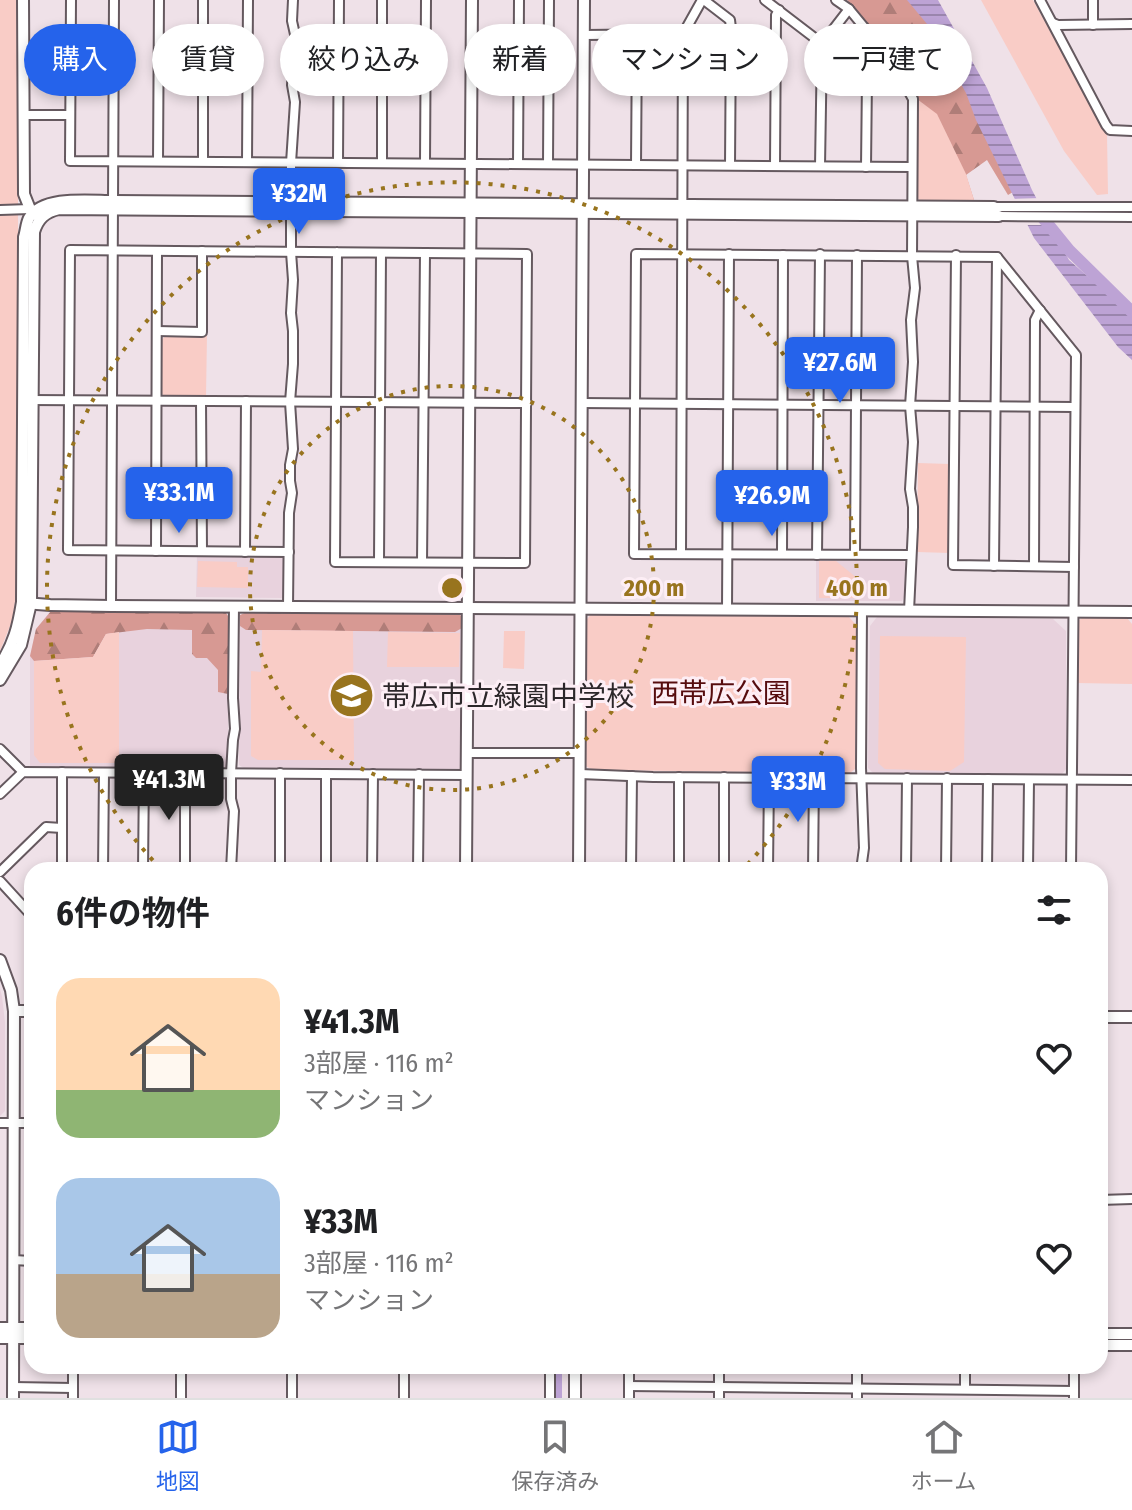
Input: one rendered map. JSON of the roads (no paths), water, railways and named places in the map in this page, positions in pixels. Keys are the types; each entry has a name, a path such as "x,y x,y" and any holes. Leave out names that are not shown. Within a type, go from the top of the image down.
{"street":[{"path":"0,680 21,645 26,603 28,400 35,213 24,194 23,0"},
{"path":"71,0 70,161 912,167"},
{"path":"111,606 114,0"},
{"path":"158,161 159,0"},
{"path":"203,0 203,161"},
{"path":"247,162 248,0"},
{"path":"288,607 290,465 293,449 290,402 293,364 291,163 296,39 292,21 293,0"},
{"path":"338,162 339,0"},
{"path":"382,0 382,163"},
{"path":"425,162 426,0"},
{"path":"466,862 472,0"},
{"path":"518,164 519,0"},
{"path":"548,164 549,0"},
{"path":"579,862 584,0"},
{"path":"689,24 703,0 730,20 730,165"},
{"path":"765,0 804,30"},
{"path":"836,0 849,9 892,61 913,99 912,256 915,288 911,320 913,362 910,406 913,442 910,489 913,517 909,611"},
{"path":"1040,0 1106,125 1110,130 1132,131"},
{"path":"1093,0 1093,25"},
{"path":"837,24 849,9"},
{"path":"775,165 776,15 779,10"},
{"path":"1053,23 1132,24"},
{"path":"584,35 592,35"},
{"path":"636,165 637,96"},
{"path":"681,554 683,96"},
{"path":"820,166 821,96"},
{"path":"866,167 867,96"},
{"path":"23,115 70,115"},
{"path":"0,210 35,213 113,206 291,207 913,211 1132,217"},
{"path":"997,212 1089,206 1132,207"},
{"path":"289,552 68,550 70,250 113,251 202,251 337,252 381,253 470,253 527,254 525,563 335,562 337,252"},
{"path":"156,551 157,251"},
{"path":"157,331 202,332 202,251"},
{"path":"379,562 381,253"},
{"path":"422,562 425,253"},
{"path":"911,555 634,554 636,254 997,257 1076,355 1071,862"},
{"path":"727,610 729,254"},
{"path":"817,555 820,254"},
{"path":"782,554 783,255"},
{"path":"855,554 857,255"},
{"path":"956,255 953,565 1074,567"},
{"path":"994,566 997,257"},
{"path":"1034,566 1035,320 1040,310"},
{"path":"28,400 527,403"},
{"path":"201,401 202,551"},
{"path":"245,552 246,401"},
{"path":"582,403 1074,407"},
{"path":"26,603 1132,612"},
{"path":"0,665 18,630 26,603"},
{"path":"231,862 234,606"},
{"path":"862,610 862,862"},
{"path":"0,749 23,772"},
{"path":"467,753 580,753"},
{"path":"0,794 23,772 466,775"},
{"path":"62,772 62,862"},
{"path":"103,862 104,773"},
{"path":"143,862 144,773"},
{"path":"185,773 185,862"},
{"path":"280,773 280,862"},
{"path":"326,774 326,862"},
{"path":"372,862 373,774"},
{"path":"418,862 419,774"},
{"path":"580,774 1132,780"},
{"path":"631,862 632,776"},
{"path":"679,777 679,862"},
{"path":"724,777 724,862"},
{"path":"768,862 769,777"},
{"path":"813,862 814,778"},
{"path":"906,862 907,778"},
{"path":"946,862 947,778"},
{"path":"987,862 988,779"},
{"path":"1028,862 1029,780"},
{"path":"0,872 46,827 62,828"},
{"path":"0,881 24,907"},
{"path":"0,960 11,990 14,1011 13,1392 73,1388"},
{"path":"14,1011 24,1011"},
{"path":"1108,1017 1132,1017"},
{"path":"0,1123 24,1123"},
{"path":"1108,1200 1132,1199"},
{"path":"13,1260 24,1261"},
{"path":"0,1328 24,1336"},
{"path":"0,1338 24,1330"},
{"path":"1108,1334 1132,1334"},
{"path":"1108,1345 1132,1345"},
{"path":"73,1374 73,1398"},
{"path":"181,1374 181,1398"},
{"path":"292,1374 292,1398"},
{"path":"404,1374 404,1398"},
{"path":"550,1374 550,1398"},
{"path":"575,1374 575,1398"},
{"path":"629,1374 629,1398"},
{"path":"719,1374 719,1398"},
{"path":"965,1374 965,1389"},
{"path":"629,1386 763,1387 809,1393 947,1394 965,1389 988,1394 1074,1394"},
{"path":"674,1387 674,1398"},
{"path":"763,1387 763,1398"}],"waterway":[{"path":"1043,218 1069,250 1132,312"},
{"path":"556,1374 556,1398"}],"place":[{"name":"帯広市立緑園中学校","path":"351,696"}],"park label":[{"name":"西帯広公園","path":"721,693"}]}
